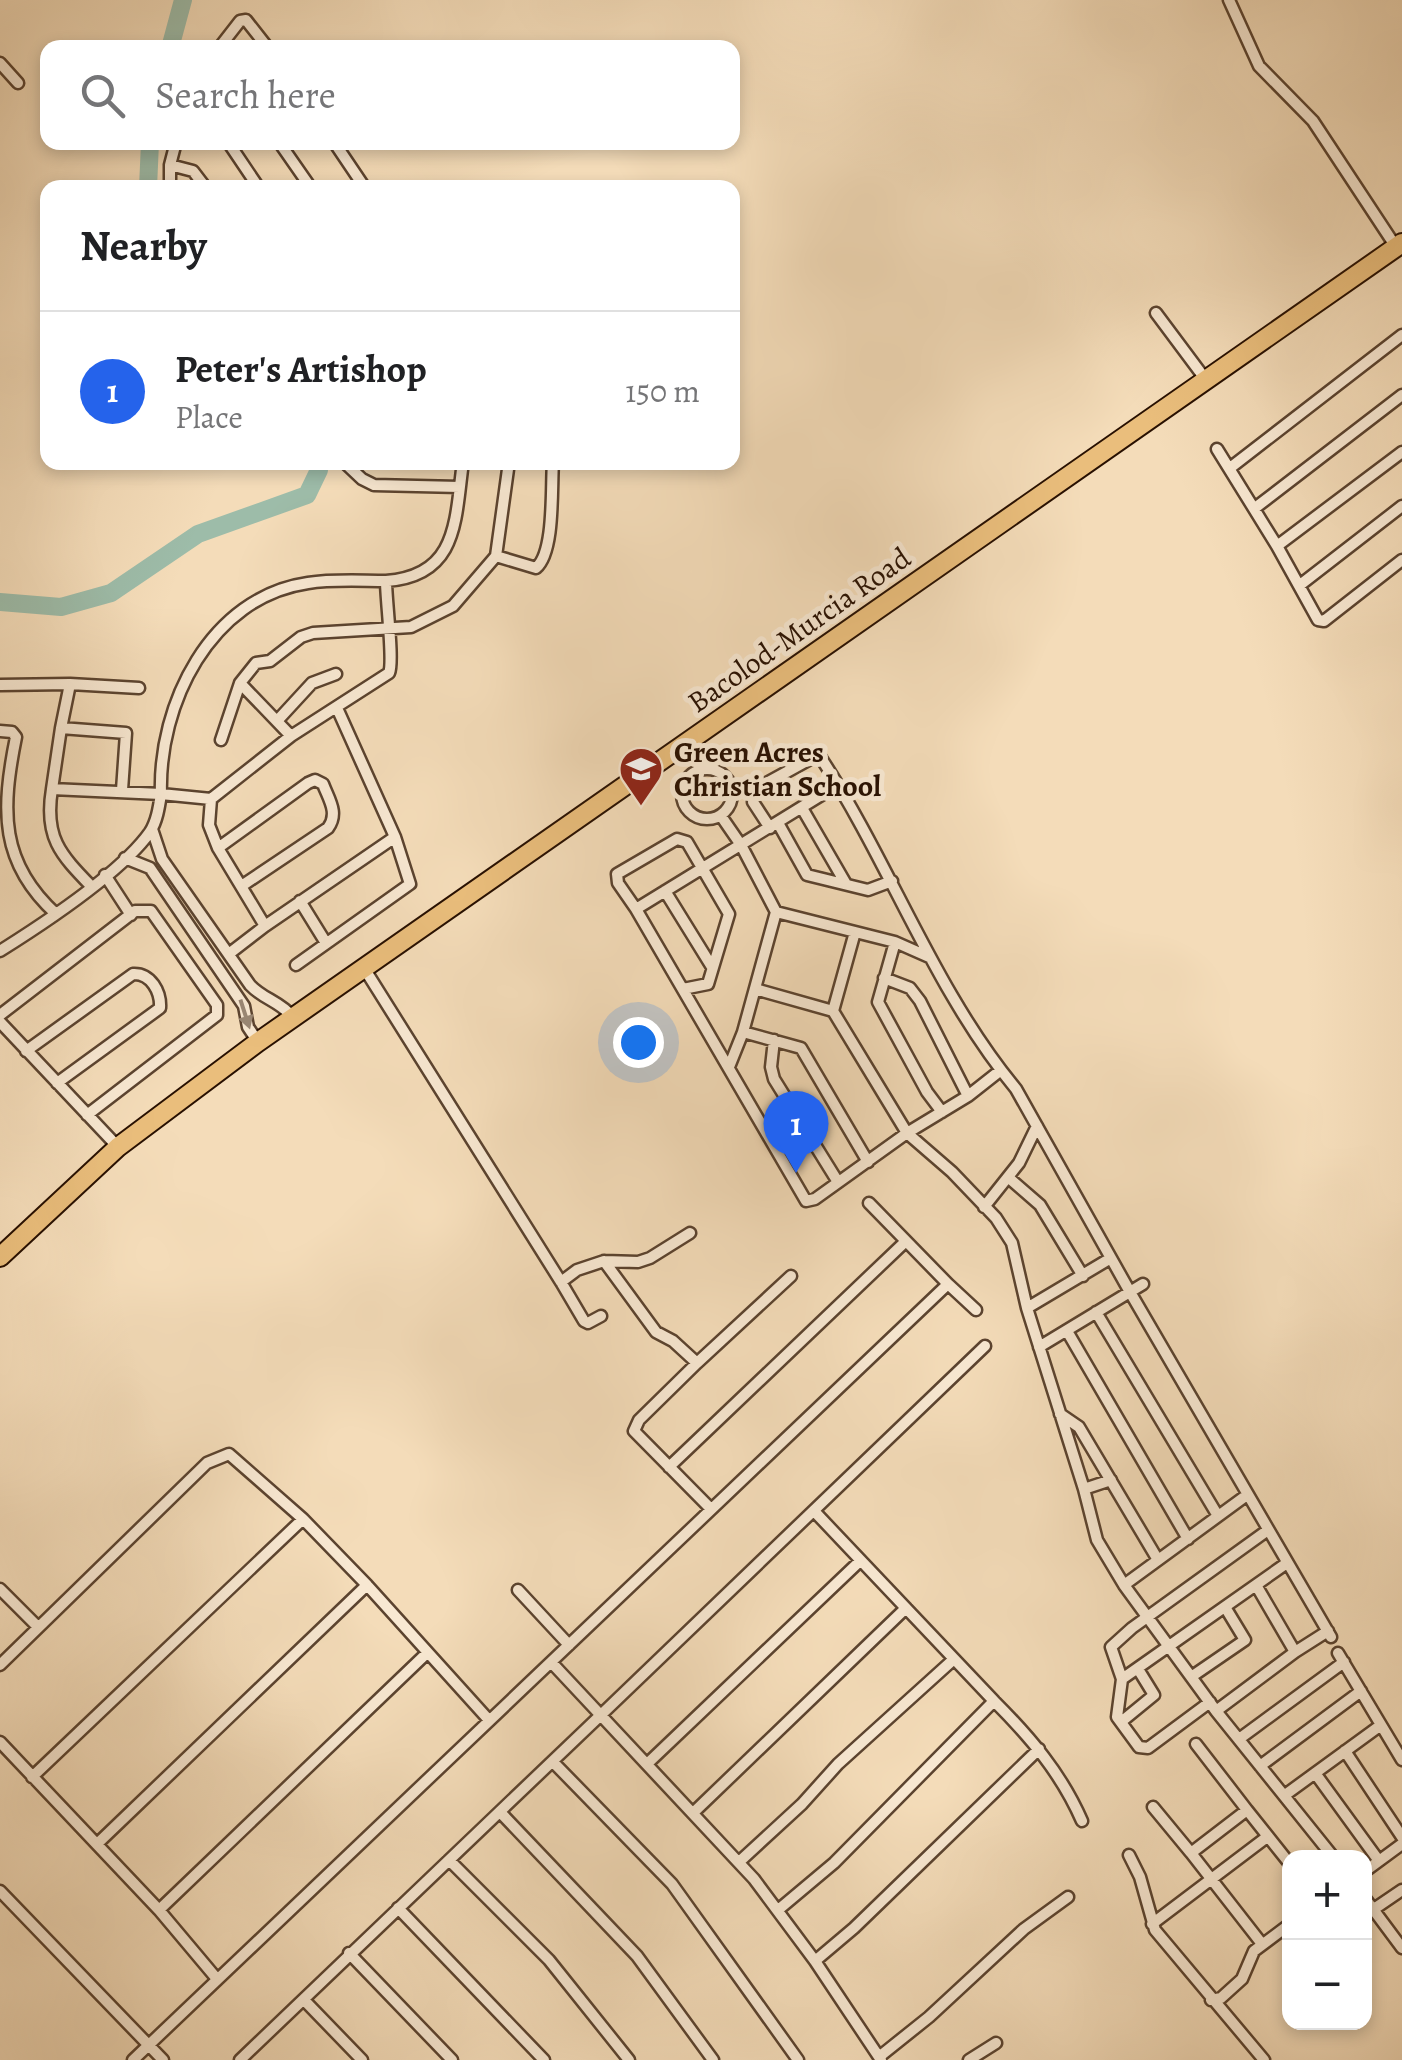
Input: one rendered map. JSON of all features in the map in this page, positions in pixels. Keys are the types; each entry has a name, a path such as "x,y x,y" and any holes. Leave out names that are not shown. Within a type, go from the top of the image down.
{"main road":[{"name":"Bacolod-Murcia Road","path":"0,1257 118,1147 292,1017 1399,245"}],"street":[{"path":"1229,0 1260,66 1313,122 1399,245"},
{"path":"225,40 240,21 246,20 262,40"},
{"path":"0,63 18,82"},
{"path":"170,180 174,150"},
{"path":"233,150 254,180"},
{"path":"284,150 305,180"},
{"path":"339,150 360,180"},
{"path":"170,165 193,172 200,180"},
{"path":"1156,313 1206,380"},
{"path":"1230,468 1402,335"},
{"path":"1255,508 1402,395"},
{"path":"1217,449 1278,546 1316,619 1322,621 1402,560"},
{"path":"1278,546 1402,452"},
{"path":"352,470 374,485 460,487"},
{"path":"0,951 91,886 152,829 160,794 160,763 176,696 216,634 244,610 276,592 306,582 411,579 441,556 455,530 461,470"},
{"path":"220,740 240,683 256,663 270,661 301,637 313,633 411,628 453,606 496,556 508,470"},
{"path":"496,556 528,567 536,568 542,562 549,530 553,470"},
{"path":"1300,585 1402,506"},
{"path":"52,789 122,790 211,799 291,736 392,670 386,581"},
{"path":"277,722 312,683 336,674"},
{"path":"240,683 291,736"},
{"path":"0,686 70,684 139,688"},
{"path":"70,684 52,789 50,825 55,845 91,886"},
{"path":"296,965 410,884 395,837 337,708"},
{"path":"61,728 126,734 122,790"},
{"path":"0,731 12,732 16,738 2,821 4,840 16,868 36,898 56,914"},
{"path":"679,746 694,772"},
{"path":"892,881 868,890 814,878 802,870 774,826 753,802 754,794 818,757 892,881 929,957 1016,1088 1329,1634 1148,1748 1139,1747 1116,1713 1122,1679 1112,1644 1268,1530"},
{"path":"715,770 730,784 732,802 721,816 698,819 688,812 682,802 686,780 694,772 715,770"},
{"path":"218,848 314,780 323,784 334,812 328,828 243,885"},
{"path":"636,909 836,786"},
{"path":"211,799 209,825 218,848 265,926"},
{"path":"802,808 846,884"},
{"path":"721,816 776,912 730,1067"},
{"path":"152,829 162,859 255,990 277,1001 292,1017"},
{"path":"230,953 395,837"},
{"path":"683,989 708,984 729,914 682,838 616,877 636,909 683,989 730,1067 801,1198 811,1201 1001,1070"},
{"path":"125,858 150,868 244,1006 248,1027 258,1042"},
{"path":"150,868 162,859"},
{"path":"105,874 131,914"},
{"path":"664,892 712,967"},
{"path":"300,902 326,943"},
{"path":"0,1014 131,914 152,911 218,1005 218,1016 87,1115"},
{"path":"188,921 200,912"},
{"path":"776,912 894,942 929,957"},
{"path":"0,931 11,944"},
{"path":"833,1011 855,932"},
{"path":"894,942 878,1002 942,1112"},
{"path":"226,978 239,968"},
{"path":"364,968 584,1321 588,1324 601,1316"},
{"path":"26,1051 134,974 146,977 157,989 160,1008 58,1083"},
{"path":"884,978 910,988 920,1001 968,1096"},
{"path":"754,989 833,1011 908,1133 996,1218 1012,1243 1026,1308 1084,1488 1094,1536 1124,1585 1213,1707 1328,1850"},
{"path":"0,1022 118,1147"},
{"path":"742,1032 801,1048 868,1162"},
{"path":"774,1040 770,1068 774,1079 838,1182"},
{"path":"984,1207 1009,1178 1038,1126"},
{"path":"1009,1178 1040,1205 1083,1276"},
{"path":"869,1203 976,1310"},
{"path":"561,1282 577,1270 604,1261 643,1260 690,1233"},
{"path":"669,1467 905,1242"},
{"path":"1026,1308 1110,1258"},
{"path":"604,1261 656,1332 673,1341 697,1363"},
{"path":"711,1509 636,1433 635,1426 791,1276"},
{"path":"134,2060 948,1284"},
{"path":"1040,1347 1143,1284"},
{"path":"1096,1312 1218,1516"},
{"path":"1067,1330 1188,1539"},
{"path":"245,2058 349,1953 554,1763 985,1346"},
{"path":"1060,1414 1079,1427 1158,1560"},
{"path":"0,1665 208,1463 224,1454 234,1454 367,1585 488,1719"},
{"path":"1084,1488 1111,1480"},
{"path":"1124,1585 1247,1495"},
{"path":"814,1511 1039,1749 1063,1781 1082,1821"},
{"path":"32,1777 303,1519"},
{"path":"648,1763 860,1561"},
{"path":"1122,1679 1287,1563"},
{"path":"97,1844 367,1585"},
{"path":"1256,1585 1295,1652"},
{"path":"0,1589 38,1627"},
{"path":"518,1590 569,1645"},
{"path":"1191,1677 1245,1640 1225,1607"},
{"path":"694,1812 906,1608"},
{"path":"160,1910 426,1653"},
{"path":"1239,1739 1341,1657 1402,1760"},
{"path":"739,1862 802,1804 838,1764 954,1659"},
{"path":"550,1662 739,1862 778,1910 880,2059 1024,1929 1068,1897"},
{"path":"1121,1722 1154,1695 1138,1669"},
{"path":"1260,1766 1361,1691"},
{"path":"778,1910 834,1863 994,1700"},
{"path":"1285,1795 1381,1725"},
{"path":"0,1742 160,1910 217,1979"},
{"path":"1196,1744 1282,1854"},
{"path":"814,1961 854,1928 1039,1749"},
{"path":"1345,1751 1402,1837"},
{"path":"554,1763 672,1884 798,2060"},
{"path":"1315,1773 1379,1861"},
{"path":"1154,1807 1262,1944"},
{"path":"1191,1853 1247,1810"},
{"path":"500,1812 637,1956 713,2060"},
{"path":"1152,1924 1267,1836"},
{"path":"1372,1866 1402,1844"},
{"path":"1129,1855 1140,1877 1152,1924 1264,2060"},
{"path":"449,1860 558,1970 629,2060"},
{"path":"1374,1909 1402,1890"},
{"path":"0,1891 163,2060"},
{"path":"1372,1907 1400,1941"},
{"path":"398,1908 544,2060"},
{"path":"1211,2000 1221,1998 1242,1978 1254,1951 1282,1930"},
{"path":"349,1953 452,2060"},
{"path":"304,2000 362,2060"},
{"path":"969,2060 996,2043"}],"waterway":[{"path":"172,40 183,0"},
{"path":"148,180 150,150"},
{"path":"0,602 61,607 111,593 198,534 307,495 319,470"}],"place":[{"name":"Green Acres Christian School","path":"641,807"},
{"name":"Peter's Artishop","path":"796,1173"}]}
